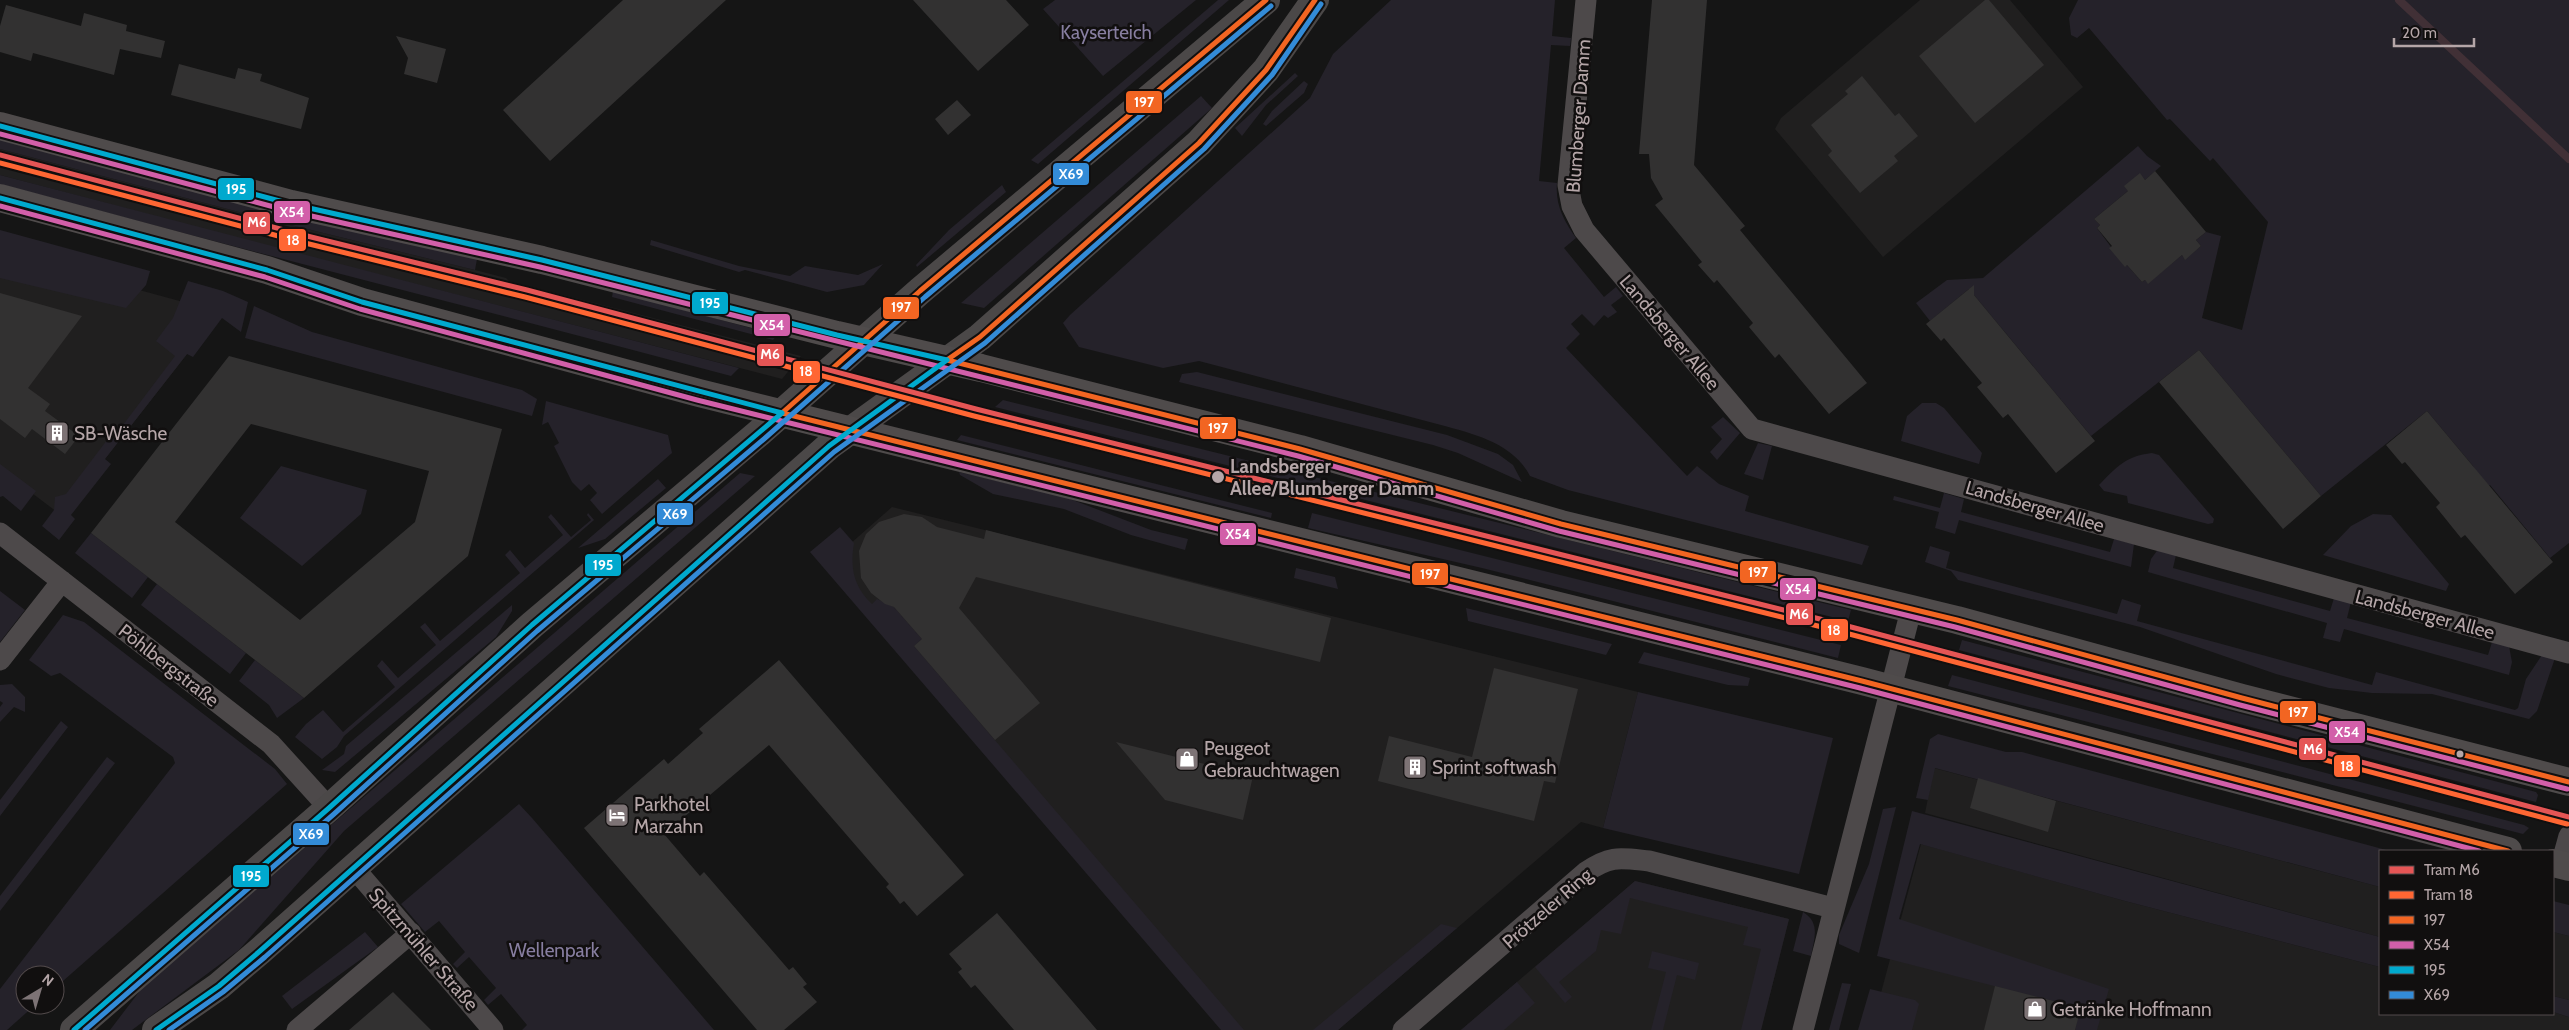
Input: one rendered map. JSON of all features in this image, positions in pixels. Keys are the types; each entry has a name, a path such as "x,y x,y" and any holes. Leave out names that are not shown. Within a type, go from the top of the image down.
{"main road":[{"path":"74,1030 329,808 532,625 782,413 920,291 1266,0"},
{"path":"156,1030 219,986 829,446 980,337 1199,143 1266,70 1315,0"},
{"path":"0,126 291,204 542,260 1300,449 1561,524 1957,620 2242,698 2569,782"},
{"path":"0,198 258,268 362,302 782,413 1892,688 2504,850"}],"street":[{"name":"Blumberger Damm","path":"1584,230 1572,206 1568,185 1586,0"},
{"name":"Landsberger Allee","path":"1584,230 1752,429 2569,653"},
{"name":"Pöhlbergstraße","path":"0,533 271,744 329,808"},
{"path":"0,660 62,581"},
{"path":"1803,1030 1833,908 1912,610"},
{"path":"2561,865 2569,836"},
{"name":"Prötzeler Ring","path":"1402,1030 1586,872 1603,861 1619,858 1649,861 1833,908"},
{"name":"Spitzmühler Straße","path":"354,868 493,1030"},
{"path":"297,1030 411,933"}],"shaded area":[{"path":"1920,0 2010,0 2083,87 1883,257 1775,129 1781,118"},
{"path":"0,149 258,217 506,278 509,281 801,356 782,379 0,175"},
{"path":"0,252 220,312 61,515 0,469"},
{"name":"Peugeot Gebrauchtwagen","path":"892,507 1638,692 1603,828 1581,822 1338,1030 1224,1030 825,566"},
{"path":"1934,768 2379,887 2379,937 1925,813"},
{"path":"1921,844 2125,901 2379,967 2379,1015 2554,1015 2554,1012 2569,1017 2569,1030 1871,1030"},
{"path":"1635,881 1789,919 1761,1030 1461,1030"},
{"path":"2554,932 2569,936 2569,1000 2554,996"}],"green space":[{"name":"Kayserteich","path":"1055,0 1196,0 1103,76 1043,9"},
{"path":"1218,0 1229,0 1038,164 1031,160"},
{"path":"1391,0 1555,0 1552,36 1571,38 1570,46 1551,45 1539,181 1557,183 1557,198 1561,212 1576,238 1564,248 1604,297 1616,287 1623,296 1611,305 1617,312 1608,318 1604,315 1594,326 1582,314 1571,324 1580,334 1566,348 1687,476 1697,466 1719,484 1749,496 1745,511 1869,546 1862,565 1568,490 1530,476 1514,455 1492,441 1454,428 1199,361 1163,368 1079,347 1063,323 1070,315 1310,98 1333,54"},
{"path":"2078,0 2569,0 2569,543 2550,558 2490,485 2485,489 2473,466 2427,411 2321,496 2199,350 2091,436 1969,289 1930,321 1916,303 1947,280 1983,278 2138,146 2147,156 2161,166 2145,180 2140,174 2128,191 2094,219 2100,225 2097,228 2125,266 2127,265 2142,282 2145,280 2148,283 2182,255 2185,259 2201,246 2196,240 2206,232 2221,236 2202,318 2242,330 2268,222 2213,158 2210,161 2170,119 2167,120 2089,28 2077,38 2071,35 2069,18"},
{"path":"1295,73 1298,76 1266,105 1242,136 1235,128"},
{"path":"1304,81 1308,84 1304,93 1266,126 1263,124 1272,111"},
{"path":"1201,96 1212,108 984,308 961,303"},
{"path":"0,140 298,217 477,259 475,270 258,217 0,149"},
{"path":"0,175 739,368 731,376 183,233 0,184"},
{"path":"1002,185 1006,192 917,267 916,265 949,230"},
{"path":"0,230 150,271 146,285 126,308 0,278"},
{"path":"651,240 739,266 790,276 805,266 858,275 883,264 864,285 827,292 745,270 739,272 650,245"},
{"path":"188,281 223,291 248,302 241,332 222,318 193,357 187,354 105,459 111,464 71,515 75,519 59,540 42,526 54,510 55,497 66,494 120,423 123,425 175,356 156,341 173,318"},
{"path":"613,291 777,335 773,340 612,297"},
{"path":"254,306 312,332 522,390 537,399 532,416 245,338"},
{"path":"1197,372 1447,435 1498,454 1513,465 1522,482 1458,453 1433,445 1179,382 1182,374"},
{"path":"1003,400 1851,610 1848,621 995,407"},
{"path":"546,401 668,435 672,453 602,514 590,500 597,493 589,484 581,491 572,482 554,446 559,443 548,422 542,425"},
{"path":"1922,403 1936,403 1944,408 1982,453 1979,464 1901,441 1907,416"},
{"path":"1723,417 1740,433 1717,460 1710,452 1722,439 1711,427"},
{"path":"961,435 1272,513 1271,518 957,440"},
{"path":"1758,443 1772,446 1763,480 1744,474"},
{"path":"2152,453 2159,455 2214,519 2213,523 2208,524 2128,503 2127,496 2104,491 2099,485 2122,463 2143,454"},
{"path":"0,464 36,491 21,511 3,496 0,497"},
{"path":"281,466 367,490 361,514 302,566 240,518"},
{"path":"959,472 1065,497 1151,530 1188,539 1185,550 1131,535 1064,509 993,494 960,475"},
{"path":"740,473 755,476 344,831 239,950 132,1030 110,1030 142,988"},
{"path":"658,479 666,488 605,539 578,548"},
{"path":"1944,493 1964,499 1961,512 2110,552 2114,539 2134,544 2131,567 1959,520 1955,534 1935,528 1939,512 1893,500 1894,496 1940,508"},
{"path":"588,513 594,520 344,736 337,747 322,759 295,737 306,724 323,710 343,732 395,687 377,666 382,660 398,678 436,645 420,627 425,623 440,641 520,573 505,555 510,550 525,568 563,535 548,517 551,514 571,537 591,520 587,515"},
{"path":"1312,513 1841,645 1838,658 1482,568 1308,528"},
{"path":"2373,514 2391,515 2449,584 2446,591 2323,555 2351,526"},
{"path":"840,527 854,543 852,560 854,576 866,597 872,604 877,599 894,607 922,639 914,646 1244,1030 1221,1030 810,552"},
{"path":"91,533 148,577 132,598 75,553"},
{"path":"1930,546 1950,552 1946,568 2117,614 2122,599 2141,605 2137,621 2372,685 2376,672 2515,710 2518,708 2526,679 2542,655 2555,658 2537,711 2529,719 2432,694 2372,693 2329,688 2276,674 2140,627 1958,580 1951,571 1925,562"},
{"path":"2159,548 2176,555 2173,568 2330,611 2334,598 2351,602 2347,618 2488,655 2492,642 2509,646 2512,662 2509,675 2344,629 2340,642 2323,638 2327,623 2148,572 2151,559"},
{"path":"1296,568 1335,577 1338,589 1294,578"},
{"path":"157,584 246,653 230,674 141,605"},
{"path":"0,591 25,610 0,642"},
{"path":"512,605 512,611 496,637 335,772 322,770 344,754 346,746"},
{"path":"1466,608 1612,644 1606,655 1468,621"},
{"path":"63,615 84,622 275,769 287,784 65,979 65,965 19,965 175,763 173,757 60,673 51,676 29,660"},
{"path":"1962,640 2536,792 2538,795 2536,802 1959,650"},
{"path":"1644,652 1750,678 1748,686 1728,685 1638,663"},
{"path":"255,660 304,698 277,718 269,705 239,681"},
{"path":"1952,675 2524,825 2529,828 2523,834 1948,686"},
{"path":"12,684 25,697 25,712 14,707 0,722 0,707 3,703 0,701 0,685"},
{"path":"1638,692 1833,738 1799,874 1603,828"},
{"path":"61,721 68,727 0,816 0,800"},
{"path":"1938,734 2006,752 2022,752 2386,850 2379,850 2379,887 1935,768 1928,800 1916,798 1930,739"},
{"path":"107,757 115,763 0,911 0,896"},
{"name":"Wellenpark","path":"519,804 714,1030 522,1030 527,1025 501,994 488,1005 484,1000 496,988 469,957 457,968 453,964 465,952 439,921 425,932 401,904"},
{"path":"1896,807 1859,953 1839,944 1839,935 1869,864 1883,809"},
{"path":"1912,811 2379,937 2379,967 2125,901 1920,844 1899,919 2109,989 2097,1030 2075,1030 2080,1008 1877,956"},
{"path":"1635,881 1789,919 1761,1030 1741,1030 1761,949 1743,945 1748,927 1630,898 1621,934 1601,930 1596,951 1559,982 1572,997 1565,1003 1535,967"},
{"path":"2554,901 2569,905 2569,936 2554,932"},
{"path":"1803,912 1809,916 1814,926 1815,938 1811,956 1793,951"},
{"path":"1441,924 1457,928 1338,1030 1313,1030"},
{"path":"365,932 378,947 292,1009 282,996"},
{"path":"1652,951 1699,963 1695,980 1677,975 1663,1030 1651,1030 1666,972 1648,968"},
{"path":"15,970 15,1015 24,1015 7,1030 0,1030 0,989"},
{"path":"1517,982 1535,1003 1504,1030 1461,1030"},
{"path":"1842,983 1851,984 1839,1030 1829,1030"},
{"path":"1870,989 1915,1000 1919,1004 1912,1030 1858,1030"},
{"path":"2554,996 2569,1000 2569,1017 2554,1012"}],"building":[{"path":"623,0 726,0 550,161 503,110"},
{"path":"913,0 1006,0 1029,25 978,71"},
{"path":"1652,0 1707,0 1694,165 1745,226 1740,230 1867,383 1829,414 1779,354 1775,358 1749,327 1753,323 1717,280 1714,283 1698,265 1702,262 1655,205 1663,199 1651,178 1649,154 1639,154"},
{"path":"1985,0 1989,0 2044,65 1975,123 1919,56"},
{"path":"6,5 81,26 84,13 127,25 126,31 165,41 161,58 120,49 114,75 33,53 31,61 0,52 0,26"},
{"path":"396,36 446,49 437,83 404,74 408,58"},
{"path":"179,64 235,79 238,68 262,74 260,81 309,98 301,129 171,95"},
{"path":"1862,76 1895,116 1899,113 1918,136 1894,156 1898,161 1860,193 1828,155 1832,151 1811,125 1848,94 1845,91"},
{"path":"957,100 971,115 948,135 935,119"},
{"path":"2155,171 2206,232 2196,240 2201,246 2185,260 2182,255 2148,284 2145,280 2142,282 2127,265 2125,267 2109,248 2112,246 2097,228 2100,225 2094,219 2128,191 2124,186 2140,173 2145,180"},
{"path":"1974,285 1974,295 2095,441 2056,473 2008,414 2003,418 1977,387 1982,383 1944,338 1941,341 1926,324"},
{"path":"0,293 82,316 28,388 50,404 45,411 79,436 65,454 32,429 25,438 0,419"},
{"path":"2199,350 2321,496 2283,529 2159,382"},
{"path":"229,356 502,429 468,556 304,698 91,533","holes":["251,424 429,471 415,522 300,620 175,522"]},
{"path":"2427,411 2553,562 2515,594 2465,535 2461,538 2436,507 2440,503 2405,462 2402,464 2386,445"},
{"path":"904,514 922,517 937,527 984,539 986,530 1331,618 1320,662 976,577 959,608 1040,703 995,740 914,646 922,639 894,607 885,604 871,593 861,578 859,551 866,534 879,522"},
{"path":"779,660 964,875 917,916 904,901 900,904 886,887 889,884 769,745 664,834 700,876 704,872 789,970 793,967 807,984 803,987 817,1002 784,1030 757,1030 584,828 664,759 668,764 703,733 699,729"},
{"path":"1494,668 1578,689 1555,783 1544,781 1534,821 1378,781 1389,736 1472,757"},
{"path":"1116,742 1253,776 1243,820 1165,800"},
{"path":"1978,778 2056,801 2048,832 1970,808"},
{"path":"997,913 1097,1030 1014,1030 975,985 971,988 958,972 962,969 949,954"},
{"name":"Getränke Hoffmann","path":"1995,986 2081,1008 2075,1030 1984,1030"},
{"path":"393,992 431,1030 349,1030"}],"waterway":[{"path":"2399,0 2569,159"}],"tram line":[{"name":"M6","path":"0,155 307,236 527,290 976,409 1836,623 2569,817"},
{"name":"18","path":"0,163 305,243 525,297 974,416 1834,630 2567,824"}],"transit line":[{"name":"197","path":"782,413 920,291 1266,0"},
{"name":"197","path":"947,360 980,337 1199,143 1266,70 1315,0"},
{"name":"X69","path":"169,1030 223,992 265,957 834,452 985,343 1204,149 1272,75 1321,4"},
{"name":"X69","path":"85,1030 334,814 537,631 764,439 925,297 1271,6"},
{"name":"195","path":"0,126 291,204 542,260 837,335 947,360"},
{"name":"X54","path":"0,134 289,211 540,267 1298,456 1559,531 1955,627 2240,705 2567,789"},
{"name":"195","path":"0,198 267,270 362,302 782,413"},
{"name":"X54","path":"0,206 265,277 360,309 697,400 1860,688 2475,850"},
{"name":"197","path":"947,360 1300,449 1561,524 1957,620 2242,698 2569,782"},
{"name":"195","path":"156,1030 219,986 260,951 829,446 947,360"},
{"name":"197","path":"782,413 1862,681 2504,850"},
{"name":"195","path":"74,1030 329,808 532,625 782,413"}],"place":[{"name":"SB-Wäsche","path":"57,433"},
{"name":"Landsberger Allee/Blumberger Damm","path":"1218,477"},
{"name":"Peugeot Gebrauchtwagen","path":"1187,759"},
{"name":"Sprint softwash","path":"1415,767"},
{"name":"Parkhotel Marzahn","path":"617,815"},
{"name":"Getränke Hoffmann","path":"2035,1009"}]}
